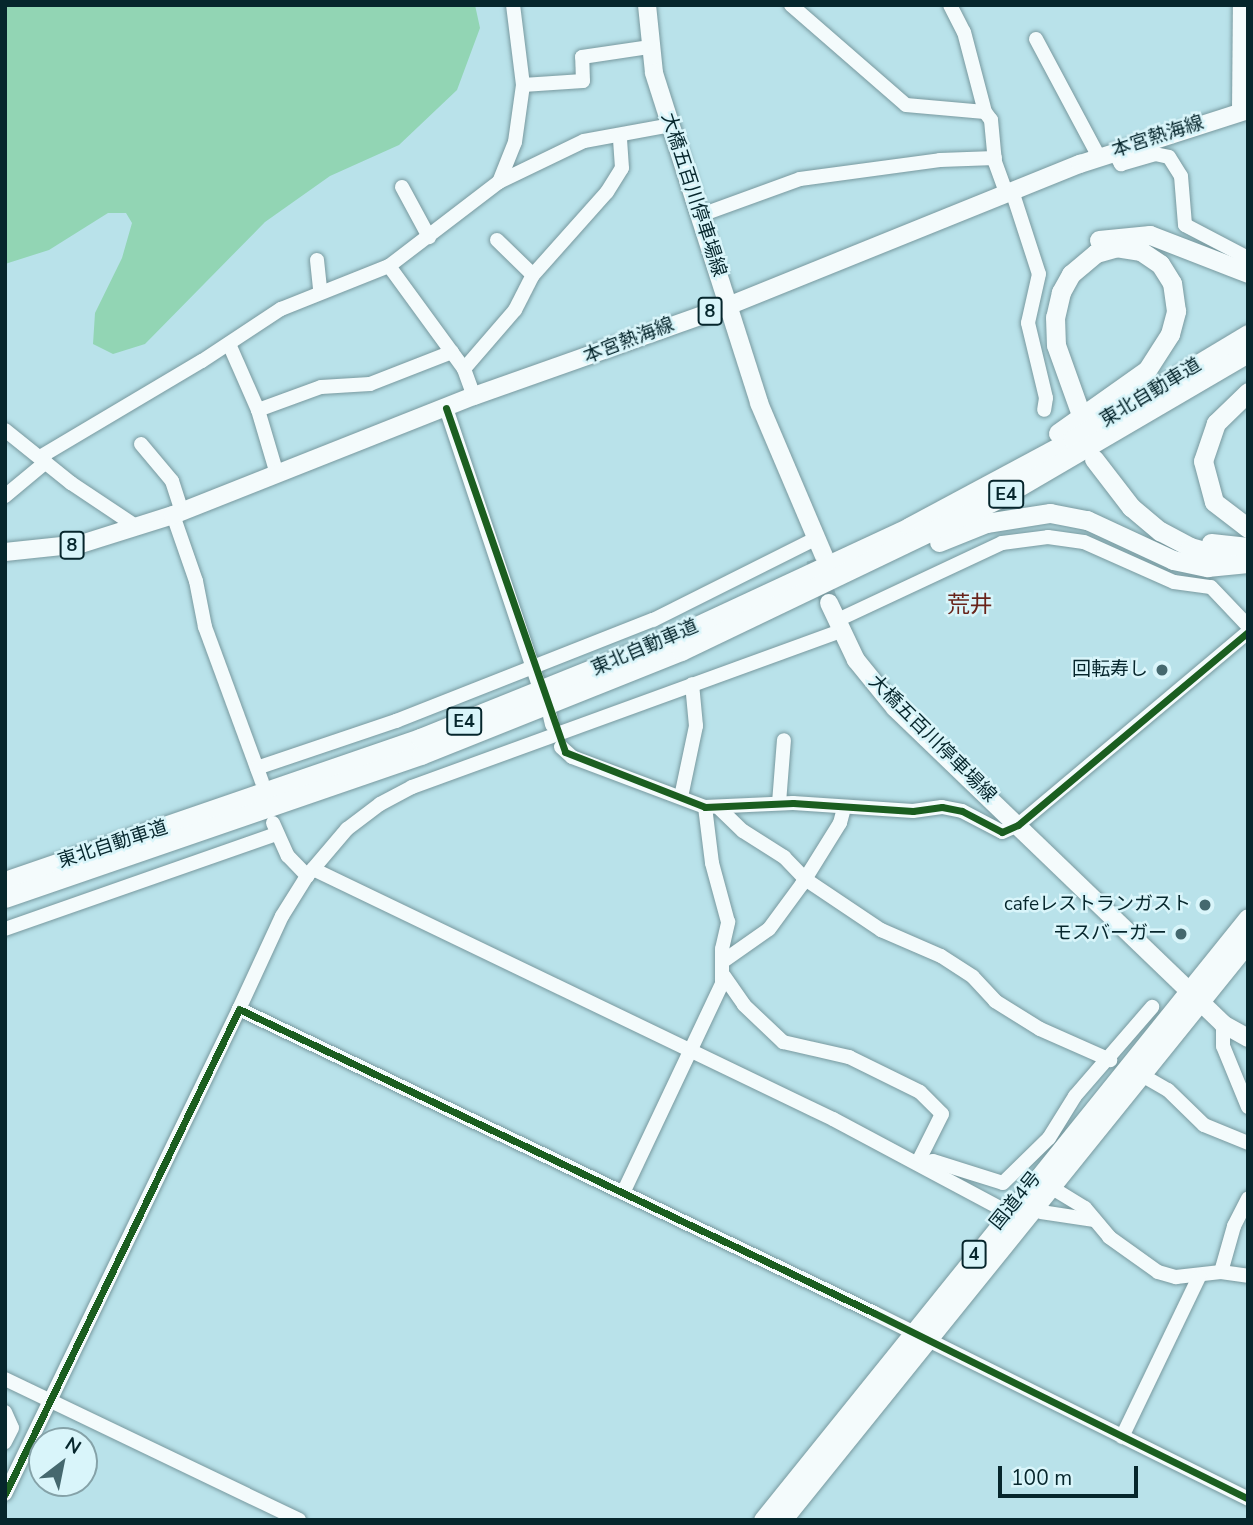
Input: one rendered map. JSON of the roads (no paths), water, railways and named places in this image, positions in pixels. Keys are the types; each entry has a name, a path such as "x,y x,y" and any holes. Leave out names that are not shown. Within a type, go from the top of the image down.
{"highway":[{"path":"909,527 1088,415 1147,370 1170,334 1176,302 1167,274 1140,251 1117,247 1096,253 1071,274 1061,292 1055,317 1056,345 1075,415 1049,360 1044,328 1053,285 1073,257 1105,238 1150,235 1248,274"},
{"name":"東北自動車道","path":"5,881 320,774 573,679 909,527 1073,439 1248,334"},
{"name":"東北自動車道","path":"5,898 421,755 578,695 754,618 998,499 1248,354"},
{"path":"1248,392 1216,423 1203,461 1214,502 1248,528"},
{"path":"1248,547 1194,538 1164,522 1098,456 1131,507 1160,531 1190,547 1248,563"},
{"path":"754,618 855,581 986,523 1032,513 1087,520 1173,560 1215,567 1248,563"},
{"name":"国道4号","path":"763,1520 1049,1186 1140,1074 1248,918"},
{"name":"国道4号","path":"782,1520 1007,1212 1195,996 1248,942"}],"main road":[{"name":"大橋五百川停車場線","path":"647,5 650,47 671,125 728,306 816,553"},
{"name":"本宮熱海線","path":"5,552 81,544 177,513 474,396 728,306 1107,154 1243,111"},
{"name":"大橋五百川停車場線","path":"833,601 856,660 895,708 1223,1024 1248,1038"}],"street":[{"path":"499,182 515,142 523,85 513,5"},
{"path":"791,5 906,106 985,112"},
{"path":"950,5 964,32 985,112 991,120 995,158 1039,274 1028,323 1046,398 1044,410"},
{"path":"1240,5 1243,111"},
{"path":"1036,39 1107,154 1121,164 1155,154 1169,157 1181,176 1185,225 1248,258"},
{"path":"523,85 583,81 582,57 650,47"},
{"path":"5,495 43,459 281,309 320,291 389,266 429,237 474,197 499,182 584,141 671,125"},
{"path":"464,369 515,310 533,275 607,192 622,168 620,136"},
{"path":"701,215 800,180 940,160 995,158"},
{"path":"402,187 429,237"},
{"path":"497,240 533,275"},
{"path":"317,260 320,291"},
{"path":"389,266 464,369 474,396"},
{"path":"229,344 258,410 277,474"},
{"path":"258,410 321,387 370,384 452,352"},
{"path":"446,408 538,683"},
{"path":"5,430 137,527"},
{"path":"141,444 172,481 177,513 196,581 205,627 260,775 816,553"},
{"path":"7,1485 50,1401 282,916 310,872 347,829 412,787 692,684 841,624 1002,543 1033,538 1084,542 1174,582 1210,587 1248,626"},
{"path":"712,807 779,803 913,811 942,807 962,811 1002,832 1018,824 1248,632"},
{"path":"681,797 696,726 692,684"},
{"path":"779,803 784,740"},
{"path":"561,747 572,757 712,807 805,879 881,930 959,967 995,1001 1040,1029 1110,1060"},
{"path":"623,1193 691,1051 723,969 728,922 712,863 712,807"},
{"path":"723,969 769,929 805,879 839,823 844,807"},
{"path":"5,929 274,828 288,856 310,872 691,1051 921,1164 1007,1212"},
{"path":"723,969 744,1005 783,1042 849,1057 907,1082 942,1114 921,1164"},
{"path":"921,1164 933,1161 1006,1185 1049,1138 1075,1096 1110,1060 1152,1007"},
{"path":"239,1009 918,1336 1248,1499"},
{"path":"1223,1024 1223,1046 1248,1107"},
{"path":"1140,1074 1168,1090 1204,1125 1248,1143"},
{"path":"1049,1186 1085,1208 1094,1220 1158,1272 1199,1277 1221,1272 1248,1276"},
{"path":"1221,1272 1234,1226 1248,1198"},
{"path":"1041,1212 1094,1220"},
{"path":"1122,1437 1199,1277"},
{"path":"5,1379 299,1520"},
{"path":"5,1412 12,1428 5,1442"}],"tunnel":[{"path":"815,559 829,603"}],"place":[{"name":"回転寿し","path":"1162,670"},
{"name":"cafeレストランガスト","path":"1205,905"},
{"name":"モスバーガー","path":"1181,934"}],"district":[{"name":"荒井","path":"970,605"}]}
